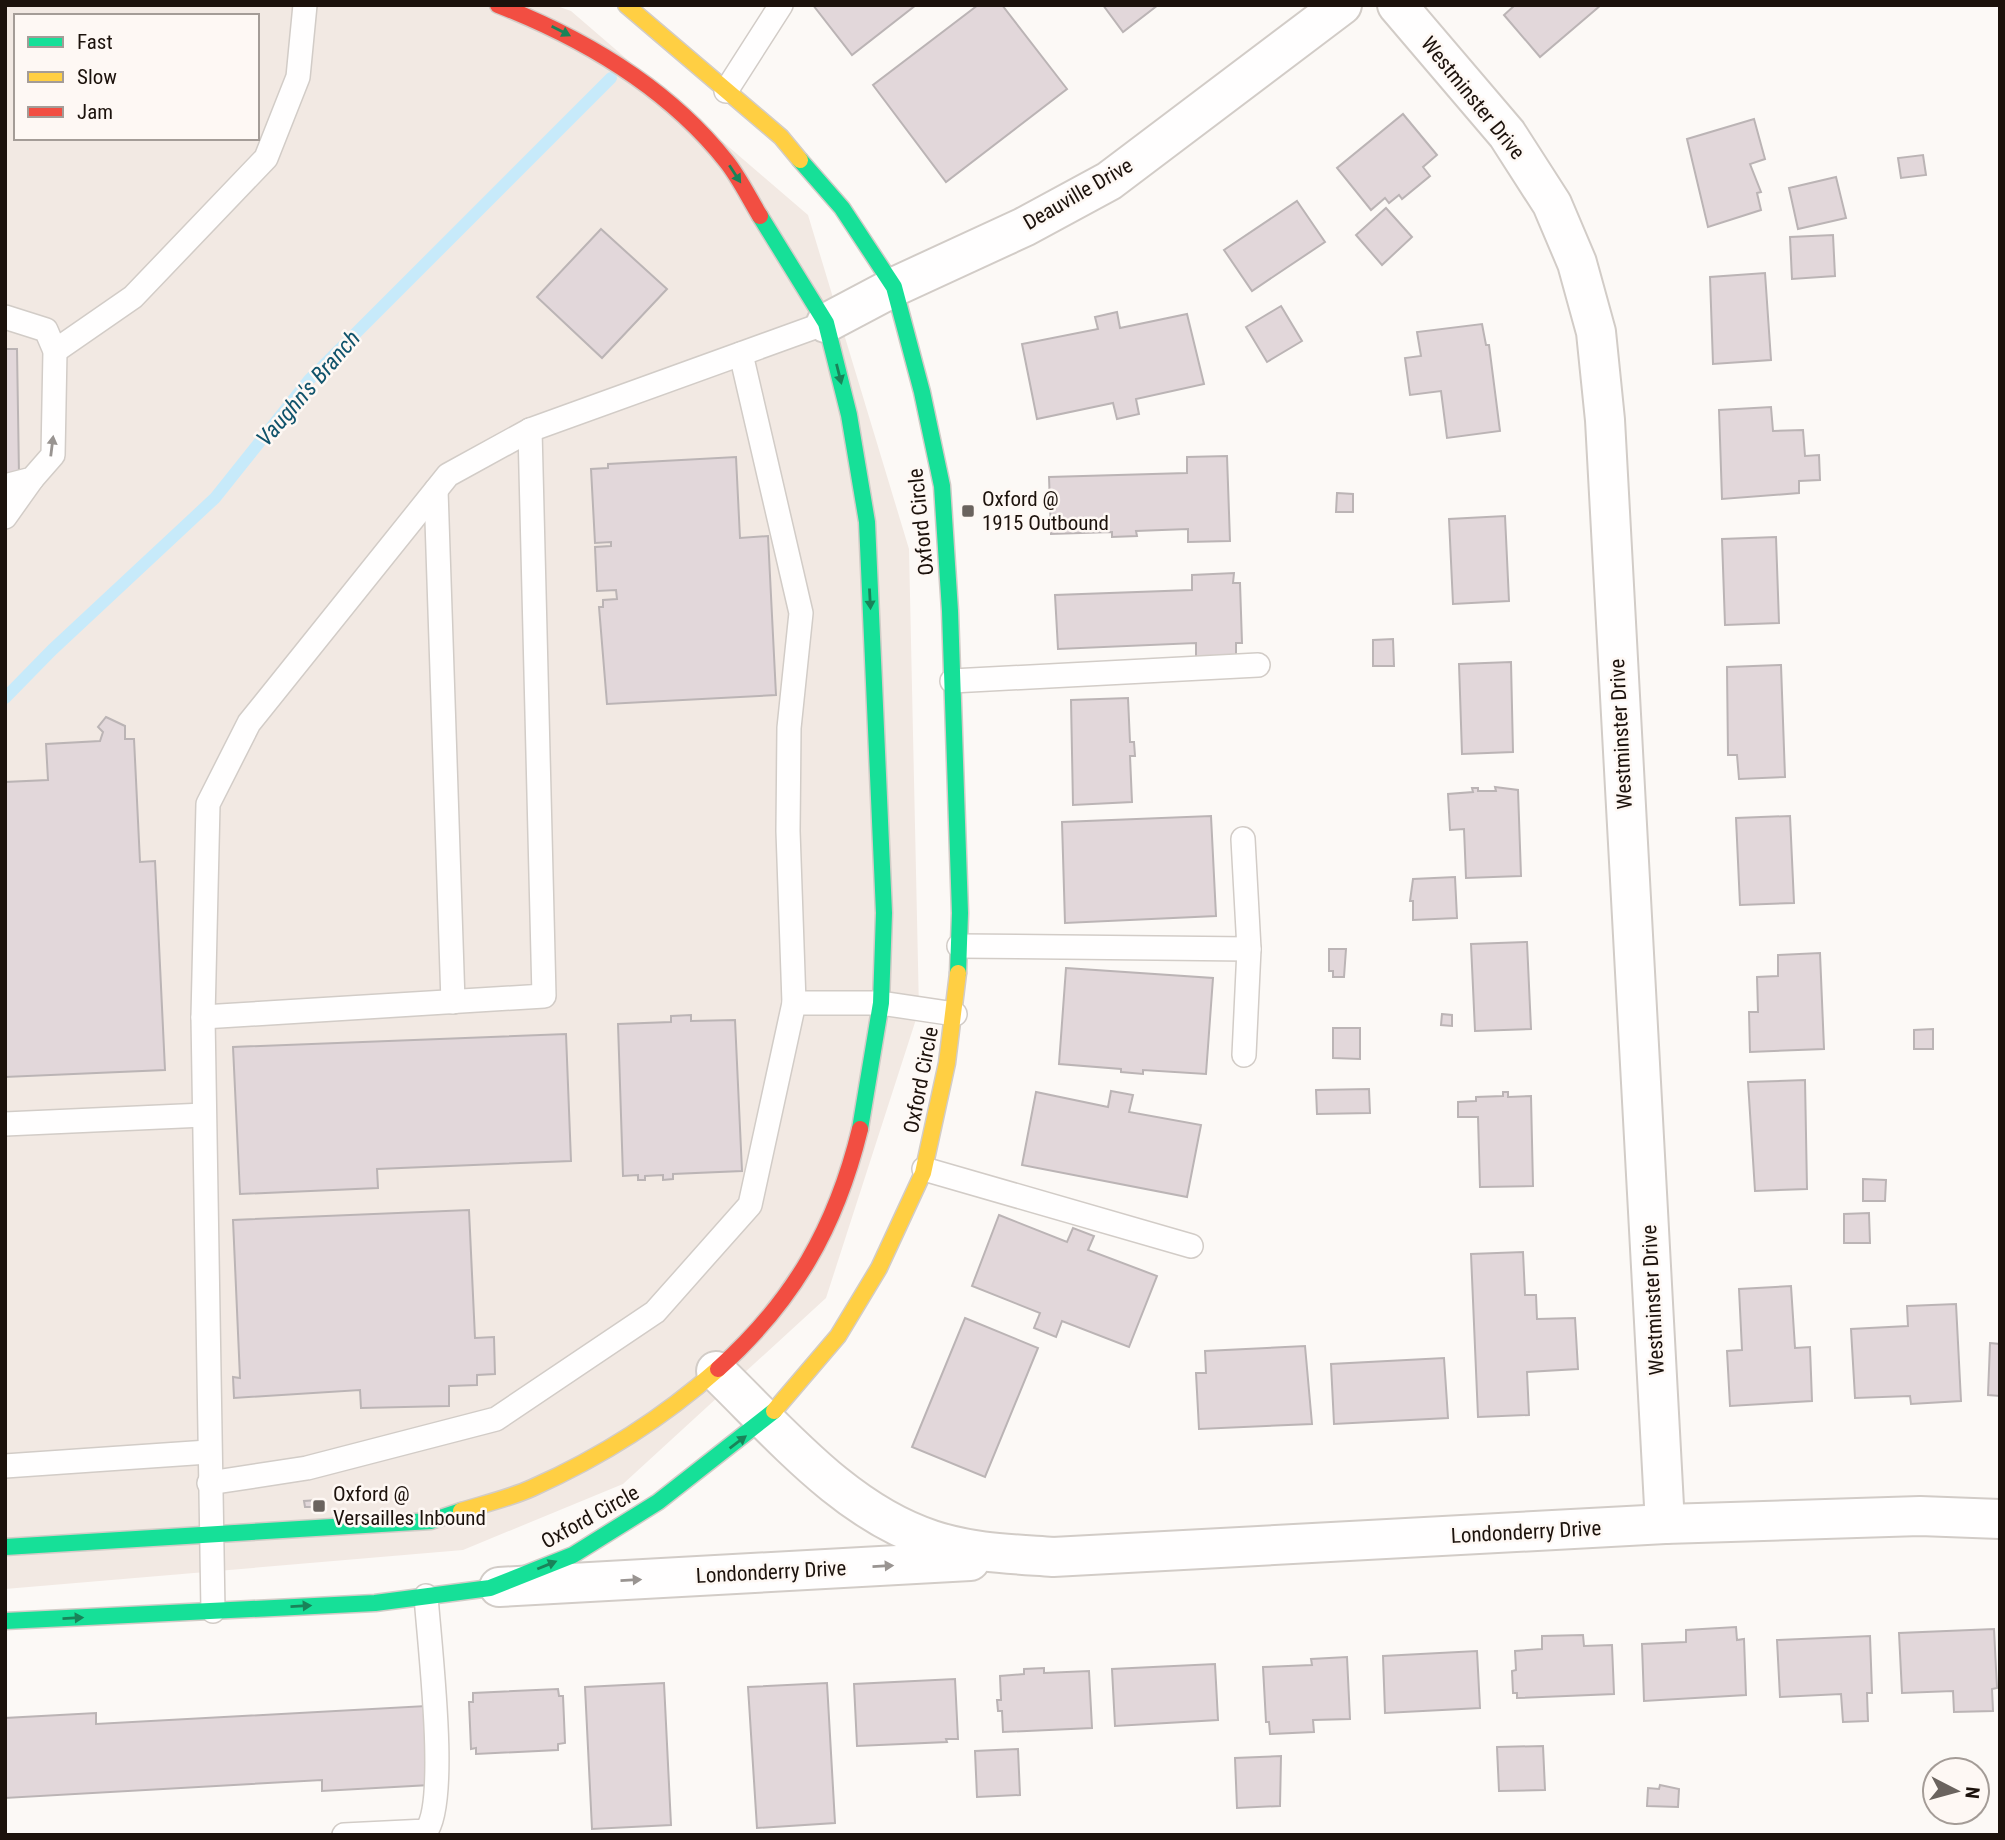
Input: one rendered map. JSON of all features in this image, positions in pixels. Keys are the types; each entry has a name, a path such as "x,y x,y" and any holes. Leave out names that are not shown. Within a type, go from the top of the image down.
{"street":[{"path":"5,1548 431,1521 530,1489 594,1458 694,1390 757,1334 819,1247 847,1181 866,1102 881,1003 884,913 867,522 849,415 826,323 727,162 689,121 648,85 589,45 547,24 498,5"},
{"name":"Oxford Circle","path":"5,1621 375,1603 490,1588 573,1555 658,1502 767,1420 838,1336 879,1268 924,1169 955,1014 959,946 952,681 942,486 922,392 894,286 842,208 781,137 726,92 674,43 626,5"},
{"name":"Deauville Drive","path":"826,323 894,286 1024,227 1109,181 1342,5"},
{"name":"Westminster Drive","path":"1397,5 1507,134 1552,204 1577,263 1596,332 1605,420 1665,1524"},
{"name":"Londonderry Drive","path":"716,1371 828,1479 882,1516 930,1540 978,1552 1053,1557"},
{"name":"Londonderry Drive","path":"490,1588 1665,1524 1920,1516 2000,1519"}],"lane":[{"path":"55,351 133,297 266,158 298,77 304,5"},
{"path":"726,92 781,5"},
{"path":"5,317 46,330 55,351 53,455 5,517"},
{"path":"213,1611 208,1452 203,1017 208,804 249,723 448,475 530,430 826,323"},
{"path":"209,1483 307,1468 496,1419 655,1312 750,1205 794,1003 788,831 789,728 801,613 741,354"},
{"path":"203,1017 544,996 530,430"},
{"path":"5,486 32,479"},
{"path":"436,490 453,1002"},
{"path":"952,681 1258,665"},
{"path":"1243,839 1249,948 1244,1055"},
{"path":"959,946 1249,948"},
{"path":"794,1003 881,1003 955,1014"},
{"path":"5,1124 204,1115"},
{"path":"924,1169 1191,1246"},
{"path":"5,1461 5,1466 208,1452"},
{"path":"344,1835 426,1831 434,1821 439,1777 426,1596"}],"shaded area":[{"path":"5,5 554,5 571,11 808,215 909,549 919,1010 826,1298 623,1484 463,1550 5,1589"}],"building":[{"path":"813,5 916,5 852,55"},
{"path":"978,5 1002,5 1067,89 946,182 873,85"},
{"path":"1103,5 1158,5 1123,32"},
{"path":"1515,5 1601,5 1540,57 1504,15"},
{"path":"1403,114 1437,155 1423,167 1430,176 1402,199 1399,195 1389,203 1385,198 1371,210 1337,168"},
{"path":"1754,119 1765,159 1750,164 1761,192 1757,193 1761,210 1708,227 1687,139"},
{"path":"1923,155 1926,175 1901,178 1898,158"},
{"path":"1836,177 1846,218 1798,229 1789,188"},
{"path":"1297,201 1325,242 1252,291 1224,250"},
{"path":"1386,208 1412,237 1382,265 1356,235"},
{"path":"601,229 667,289 602,358 537,297"},
{"path":"1833,235 1835,276 1792,279 1790,237"},
{"path":"1765,273 1771,360 1713,364 1710,277"},
{"path":"1281,306 1302,341 1267,362 1246,327"},
{"path":"1117,312 1120,328 1187,314 1204,384 1136,399 1139,414 1117,419 1113,403 1037,419 1022,344 1098,329 1095,317"},
{"path":"1482,324 1486,345 1489,345 1500,431 1447,438 1441,391 1410,395 1405,358 1421,356 1417,332"},
{"path":"5,349 17,349 19,475 5,475"},
{"path":"1771,407 1773,431 1803,430 1805,456 1819,455 1820,480 1799,481 1799,493 1722,499 1719,410"},
{"path":"1227,456 1230,541 1188,542 1188,529 1136,531 1137,536 1112,537 1112,532 1051,534 1049,477 1187,473 1187,457"},
{"path":"736,457 740,538 768,536 776,695 607,704 599,607 603,607 603,600 617,599 616,590 597,591 595,547 611,546 611,542 595,543 591,469 608,468 608,464"},
{"path":"1337,493 1353,494 1353,512 1336,512"},
{"path":"1505,516 1509,601 1453,604 1449,519"},
{"path":"1776,537 1779,623 1725,625 1722,539"},
{"path":"1234,573 1233,583 1240,583 1242,643 1236,643 1236,656 1196,657 1196,643 1058,649 1055,595 1192,590 1192,575"},
{"path":"1393,639 1394,666 1373,666 1373,640"},
{"path":"1511,662 1513,752 1462,754 1459,664"},
{"path":"1781,665 1785,777 1739,779 1737,755 1728,755 1727,667"},
{"path":"1128,698 1130,742 1134,742 1135,756 1130,756 1132,802 1073,805 1071,700"},
{"path":"106,717 125,726 125,739 134,739 140,862 155,861 165,1070 5,1077 5,782 48,780 46,744 100,741 103,732 98,727"},
{"path":"1495,787 1518,790 1521,876 1466,878 1464,829 1450,830 1448,794 1473,792 1472,788 1478,788 1478,791 1496,791"},
{"path":"1211,816 1216,916 1065,923 1062,822"},
{"path":"1790,816 1794,903 1740,905 1736,818"},
{"path":"1455,877 1457,918 1413,920 1413,901 1410,901 1413,879"},
{"path":"1527,942 1531,1029 1475,1031 1471,944"},
{"path":"1329,949 1346,949 1344,977 1333,977 1333,971 1329,971"},
{"path":"1820,953 1824,1049 1750,1052 1749,1012 1758,1012 1757,977 1778,976 1778,955"},
{"path":"1066,968 1213,978 1206,1074 1143,1070 1143,1074 1121,1072 1121,1069 1059,1064"},
{"path":"1442,1014 1452,1015 1452,1026 1441,1025"},
{"path":"691,1015 691,1021 735,1020 742,1171 673,1174 673,1179 663,1180 663,1175 645,1176 645,1180 638,1180 638,1175 623,1176 618,1024 671,1022 671,1016"},
{"path":"1333,1028 1360,1028 1360,1059 1333,1058"},
{"path":"1933,1029 1933,1049 1914,1049 1914,1030"},
{"path":"566,1034 571,1161 377,1169 378,1188 240,1194 233,1047"},
{"path":"1805,1080 1807,1189 1755,1191 1748,1082"},
{"path":"1369,1089 1370,1113 1317,1114 1316,1090"},
{"path":"1111,1091 1133,1095 1129,1112 1201,1125 1187,1197 1022,1165 1036,1092 1108,1107"},
{"path":"1503,1092 1508,1092 1508,1097 1531,1096 1533,1186 1480,1187 1478,1117 1458,1117 1458,1102 1476,1101 1476,1097 1503,1096"},
{"path":"1863,1179 1886,1180 1885,1201 1863,1201"},
{"path":"469,1210 475,1338 494,1337 495,1374 477,1375 477,1385 449,1386 449,1406 361,1408 360,1390 234,1398 233,1377 240,1378 233,1220"},
{"path":"1869,1213 1870,1243 1844,1243 1844,1214"},
{"path":"999,1215 1067,1242 1073,1228 1094,1236 1088,1250 1157,1276 1129,1347 1062,1321 1056,1337 1034,1328 1040,1313 972,1286"},
{"path":"1523,1252 1525,1295 1536,1295 1537,1319 1575,1318 1578,1369 1527,1372 1529,1415 1478,1417 1471,1254"},
{"path":"1791,1286 1795,1348 1810,1347 1812,1401 1730,1406 1727,1351 1742,1350 1739,1289"},
{"path":"1956,1304 1961,1401 1911,1404 1910,1396 1855,1398 1851,1329 1908,1326 1907,1306"},
{"path":"965,1318 1038,1348 985,1477 912,1447"},
{"path":"1990,1343 2000,1344 2000,1396 1988,1395"},
{"path":"1305,1346 1312,1424 1199,1429 1196,1373 1206,1373 1205,1351"},
{"path":"1444,1358 1448,1418 1334,1424 1331,1364"},
{"path":"318,1500 319,1507 305,1507 304,1501"},
{"path":"1736,1627 1737,1640 1744,1639 1746,1695 1644,1701 1642,1644 1686,1642 1686,1630"},
{"path":"1994,1629 1997,1688 1992,1689 1993,1711 1954,1712 1953,1691 1902,1693 1899,1633"},
{"path":"1583,1635 1584,1646 1612,1645 1614,1694 1517,1698 1517,1693 1513,1693 1512,1671 1516,1670 1515,1651 1542,1649 1542,1636"},
{"path":"1870,1636 1872,1693 1867,1693 1868,1721 1843,1722 1841,1694 1780,1697 1777,1640"},
{"path":"1477,1651 1480,1708 1385,1713 1383,1656"},
{"path":"1347,1657 1350,1719 1313,1720 1314,1732 1270,1734 1269,1722 1266,1722 1263,1667 1312,1665 1311,1659"},
{"path":"1215,1664 1218,1720 1115,1726 1112,1669"},
{"path":"1044,1668 1044,1673 1089,1671 1092,1728 1003,1732 1002,1711 998,1711 997,1700 1001,1700 1000,1676 1024,1674 1024,1669"},
{"path":"955,1679 958,1739 946,1739 947,1742 857,1746 854,1684"},
{"path":"664,1683 671,1825 592,1829 585,1687"},
{"path":"827,1683 835,1823 757,1828 748,1687"},
{"path":"558,1689 559,1696 563,1696 565,1743 558,1744 558,1750 476,1754 476,1748 471,1749 469,1702 473,1702 473,1693"},
{"path":"426,1706 430,1785 322,1791 322,1780 5,1798 5,1718 96,1713 96,1724"},
{"path":"1543,1746 1545,1790 1499,1791 1497,1747"},
{"path":"1018,1749 1020,1795 977,1797 975,1751"},
{"path":"1281,1756 1280,1806 1237,1808 1235,1758"},
{"path":"1660,1785 1679,1789 1678,1807 1647,1806 1648,1788 1659,1789"}],"waterway":[{"name":"Vaughn's Branch","path":"5,698 52,650 215,498 309,380 611,78"}],"traffic: fast":[{"path":"800,160 842,208 894,287 922,392 942,486 950,611 960,913 958,973"},
{"path":"760,216 826,323 849,415 867,522 884,913 881,1003 860,1129"},
{"path":"5,1621 375,1603 490,1588 573,1555 658,1502 774,1411"},
{"path":"5,1547 431,1521 461,1511"}],"traffic: slow":[{"path":"626,5 781,137 800,160"},
{"path":"774,1411 838,1336 879,1268 923,1173 947,1063 958,973"},
{"path":"461,1511 524,1492 582,1464 676,1404 718,1369"}],"traffic: jam":[{"path":"498,5 562,33 651,88 703,134 726,161 760,216"},
{"path":"718,1369 769,1317 808,1260 825,1230 838,1198 860,1129"}],"place":[{"name":"Oxford @ 1915 Outbound","path":"968,511"},
{"name":"Oxford @ Versailles Inbound","path":"319,1506"}]}
